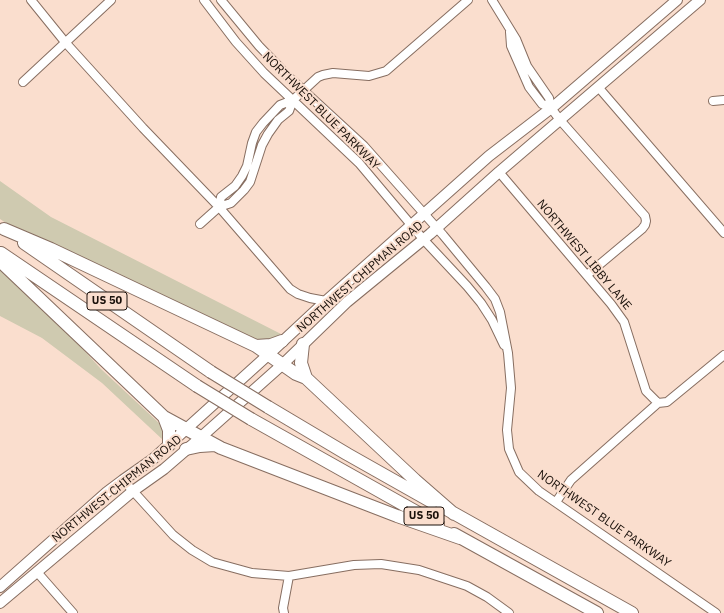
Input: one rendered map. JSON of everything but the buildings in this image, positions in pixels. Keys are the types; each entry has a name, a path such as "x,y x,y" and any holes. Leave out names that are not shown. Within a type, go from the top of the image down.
{"highway":[{"path":"2,228 51,249 256,346 296,374 306,378 409,475 454,514"},
{"name":"US 50","path":"2,228 211,372 268,407 347,454 632,613"},
{"name":"US 50","path":"0,252 197,386 251,419 460,538 597,613"},
{"path":"0,260 164,417 215,445 390,513 460,538"},
{"path":"256,346 271,345 282,342"},
{"path":"303,344 301,363 306,378"},
{"path":"164,417 169,430 168,445"},
{"path":"186,449 215,445"}],"main road":[{"name":"NORTHWEST CHIPMAN ROAD","path":"0,587 123,480 153,459 268,355 326,300 489,156 551,108 677,0"},
{"name":"NORTHWEST CHIPMAN ROAD","path":"0,603 133,491 164,469 200,438 283,364 347,302 436,228 499,172 700,0"},
{"path":"37,572 38,562 46,547"}],"street":[{"path":"31,0 65,42 143,128 219,207 290,289 298,294 310,298 326,300"},
{"path":"23,82 111,0"},
{"name":"NORTHWEST BLUE PARKWAY","path":"204,0 245,52 264,73 360,163 423,239 467,286 492,320 508,353"},
{"name":"NORTHWEST BLUE PARKWAY","path":"221,0 259,46 364,146 436,228 495,299 504,327 508,353 511,388 507,430 509,449 520,472 538,490 716,613"},
{"path":"200,224 219,207 231,203 244,190 250,182 262,145 268,134 278,120 289,111 293,100 318,77 323,74 369,76 386,71 468,0"},
{"path":"492,0 516,39 528,66 549,98 551,108 643,213 646,220 642,229 587,275"},
{"path":"599,88 724,233"},
{"path":"713,101 724,100"},
{"name":"NORTHWEST LIBBY LANE","path":"499,172 587,275 624,322 646,391 658,403"},
{"path":"556,502 571,480 658,403 667,402 724,355"},
{"path":"123,480 173,534 192,550 212,562 252,573 288,576 354,565 381,564 420,570 467,586 487,597 509,613"},
{"path":"37,572 73,613"},
{"path":"284,613 283,608 288,576"}],"shaded area":[{"path":"0,181 51,217 281,334 272,341 259,342 26,234 0,219"},
{"path":"0,268 52,315 101,369 159,423 163,431 163,440 102,383 42,338 0,316"}]}
